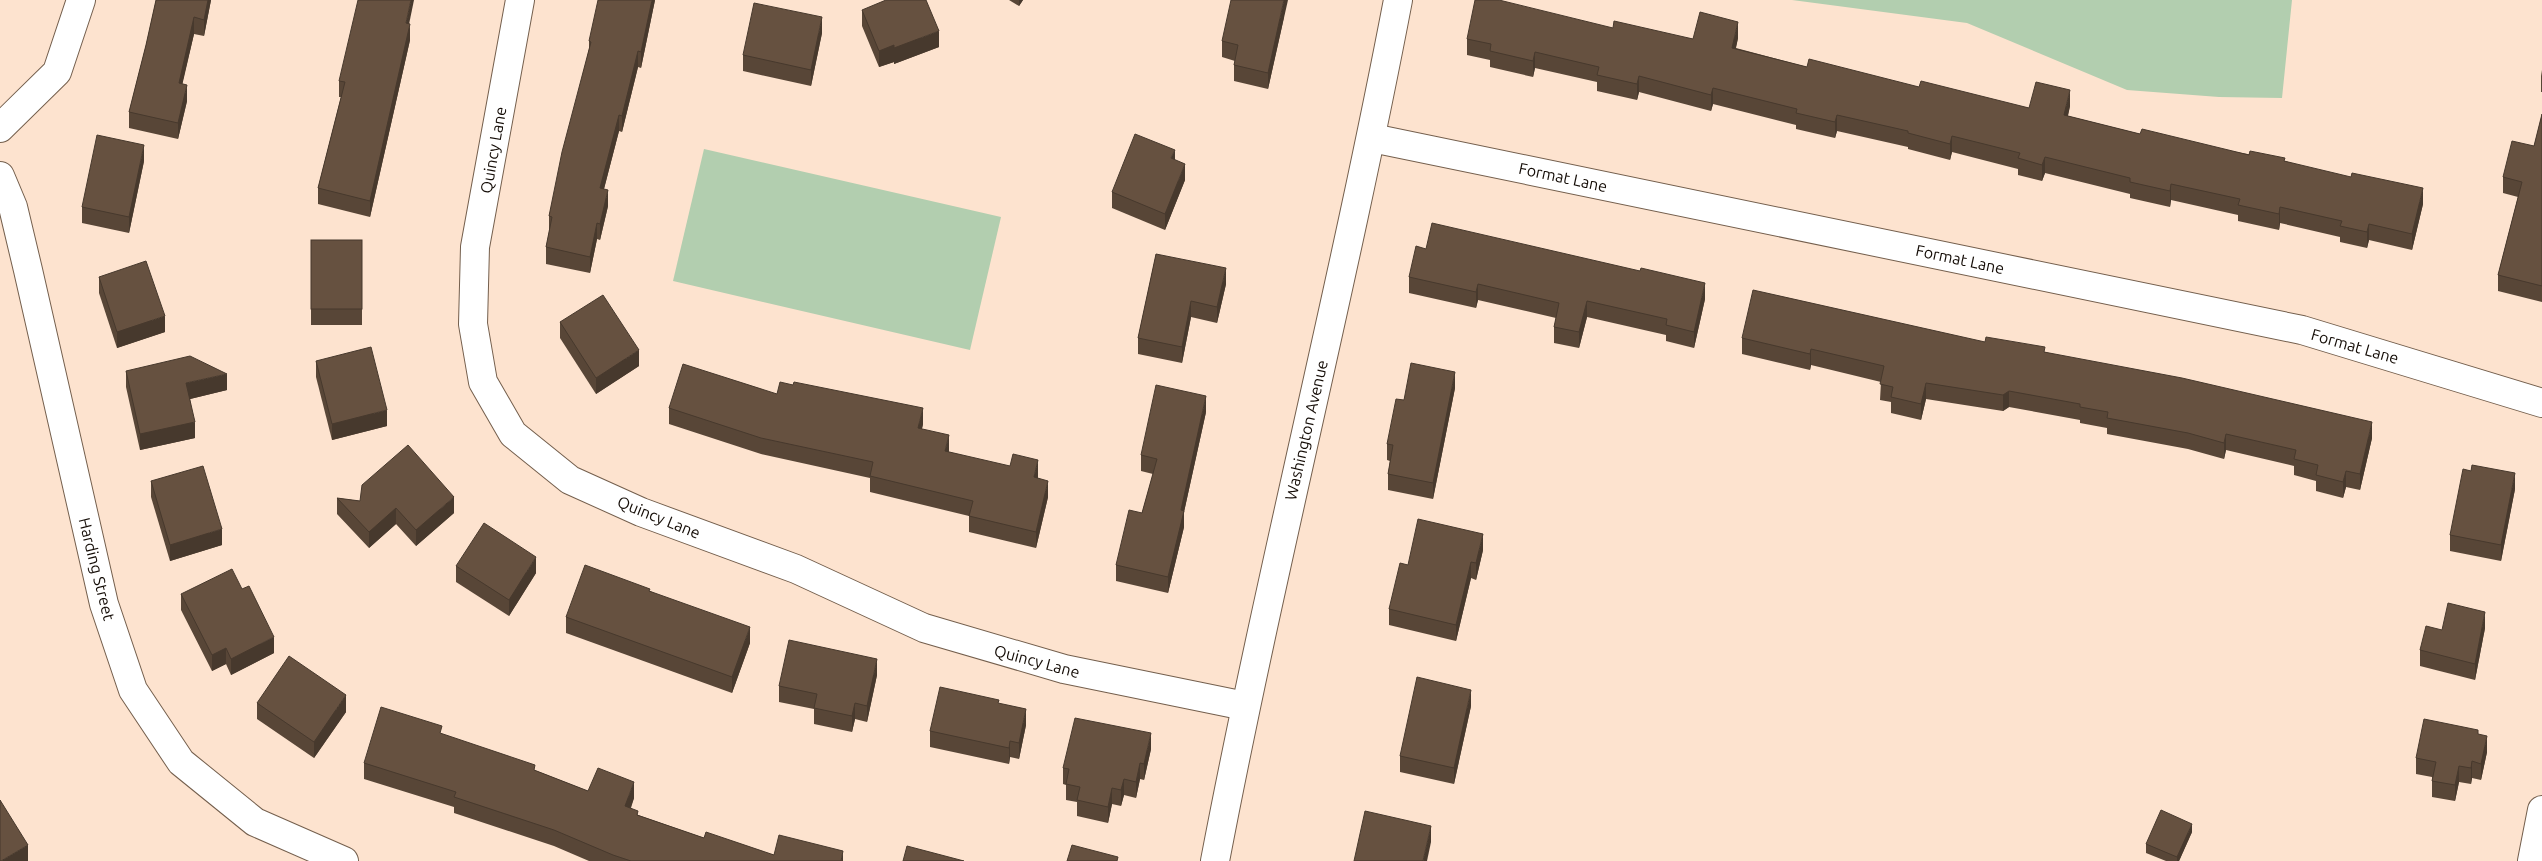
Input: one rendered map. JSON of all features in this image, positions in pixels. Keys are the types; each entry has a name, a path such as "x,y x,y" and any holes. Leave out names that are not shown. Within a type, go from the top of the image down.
{"street":[{"path":"0,128 57,72 82,0"},
{"name":"Quincy Lane","path":"520,0 475,247 473,324 484,382 513,434 570,480 641,512 796,570 924,628 1064,669 1245,706"},
{"name":"Washington Avenue","path":"1215,861 1245,706 1372,138 1398,0"},
{"name":"Format Lane","path":"1372,138 2302,330 2542,403"},
{"name":"Harding Street","path":"0,176 12,207 28,270 104,604 133,690 182,762 255,822 344,861"},
{"path":"2532,861 2542,810"}],"green space":[{"path":"1792,0 2292,0 2282,98 2219,97 2127,90 1967,23"},
{"path":"704,149 1001,217 970,350 673,281"}],"building":[{"path":"156,0 208,0 204,20 194,17 179,83 187,85 178,123 129,112"},
{"path":"358,0 411,0 406,23 410,24 370,201 318,188 345,82 339,81"},
{"path":"598,0 652,0 641,52 638,51 622,116 619,115 600,188 608,190 600,224 597,223 590,257 546,247 552,217 549,216 562,152 591,42 589,41"},
{"path":"886,0 926,0 939,31 894,48 894,45 879,51 862,10"},
{"path":"1231,0 1284,0 1268,73 1234,65 1238,45 1222,41"},
{"path":"1475,0 1499,0 1613,28 1614,21 1693,39 1700,12 1738,22 1732,48 1807,67 1809,59 1919,87 1921,81 2029,108 2036,82 2070,90 2064,115 2140,134 2142,129 2249,155 2250,151 2285,158 2284,161 2351,177 2352,173 2423,188 2412,234 2369,224 2367,232 2340,226 2342,221 2280,207 2279,214 2238,205 2240,199 2171,184 2170,191 2130,182 2130,178 2045,157 2042,165 2018,158 2020,153 1952,136 1950,144 1908,133 1908,131 1837,115 1835,122 1796,113 1797,109 1713,88 1711,95 1639,76 1637,84 1597,75 1599,67 1535,52 1533,61 1490,51 1491,44 1467,39"},
{"path":"754,3 822,17 811,70 743,55"},
{"path":"2542,114 2542,286 2498,275 2522,182 2503,177 2512,141 2534,146"},
{"path":"1135,134 1175,150 1171,158 1185,164 1165,214 1112,192"},
{"path":"97,135 144,145 129,217 82,207"},
{"path":"1432,223 1640,271 1641,268 1705,283 1694,332 1666,325 1667,319 1587,301 1579,332 1554,327 1559,303 1478,284 1476,292 1409,277 1416,246 1426,249"},
{"path":"311,240 362,240 362,309 311,309"},
{"path":"1156,254 1226,268 1217,307 1191,301 1182,347 1138,338"},
{"path":"146,261 165,316 117,332 99,277"},
{"path":"1753,290 1985,342 1986,337 2045,347 2044,352 2182,378 2372,422 2360,474 2346,471 2343,482 2316,475 2318,465 2294,459 2296,450 2226,434 2224,443 2188,433 2107,418 2108,412 2080,407 2080,404 2009,391 2003,395 1926,383 1921,404 1891,397 1893,387 1880,384 1884,366 1811,349 1810,354 1742,338"},
{"path":"603,295 639,350 596,378 560,322"},
{"path":"371,347 387,410 332,424 316,361"},
{"path":"190,356 227,374 186,383 195,422 140,434 126,371"},
{"path":"1411,363 1455,372 1433,483 1388,474 1393,445 1387,444 1396,399 1404,400"},
{"path":"683,364 777,394 780,382 793,385 794,382 923,408 918,428 949,435 945,451 1010,466 1013,454 1038,460 1034,477 1048,481 1036,532 969,516 973,501 870,476 873,462 761,438 669,408"},
{"path":"1156,385 1206,396 1181,510 1184,511 1168,577 1116,565 1129,510 1142,513 1157,459 1141,455"},
{"path":"408,445 454,497 416,530 396,508 369,532 337,498 360,501 362,485"},
{"path":"2472,465 2515,473 2501,545 2450,535 2463,469 2471,471"},
{"path":"203,466 222,529 170,545 151,481"},
{"path":"1418,519 1483,534 1476,563 1471,562 1456,625 1389,609 1400,563 1408,565"},
{"path":"484,523 536,557 509,600 456,566"},
{"path":"585,565 650,589 649,591 750,627 732,677 566,617"},
{"path":"232,569 242,589 249,586 274,637 231,659 226,648 212,655 181,594"},
{"path":"2448,603 2485,612 2475,664 2420,650 2426,626 2442,630"},
{"path":"789,640 877,659 867,706 855,703 852,716 814,708 817,694 779,686"},
{"path":"289,656 346,695 314,742 257,703"},
{"path":"1417,677 1471,690 1454,768 1400,756"},
{"path":"940,687 999,700 998,703 1026,709 1019,743 1010,741 1009,748 930,731"},
{"path":"381,707 442,726 440,733 535,765 534,770 588,791 598,768 634,782 625,806 638,811 637,815 704,838 706,832 774,855 779,835 843,851 841,861 631,861 613,855 554,830 454,797 456,792 364,763"},
{"path":"1075,718 1151,733 1144,764 1140,763 1136,782 1124,779 1121,790 1112,788 1108,807 1077,800 1080,787 1066,784 1069,769 1063,768"},
{"path":"2424,719 2478,730 2478,734 2487,736 2481,764 2472,761 2471,768 2459,766 2455,785 2432,781 2436,762 2416,758"},
{"path":"0,800 28,845 1,861 0,861"},
{"path":"2161,810 2192,824 2177,857 2146,844"},
{"path":"1365,811 1431,826 1423,861 1354,861"},
{"path":"1072,845 1118,857 1117,861 1067,861"},
{"path":"907,846 964,861 903,861"}]}
